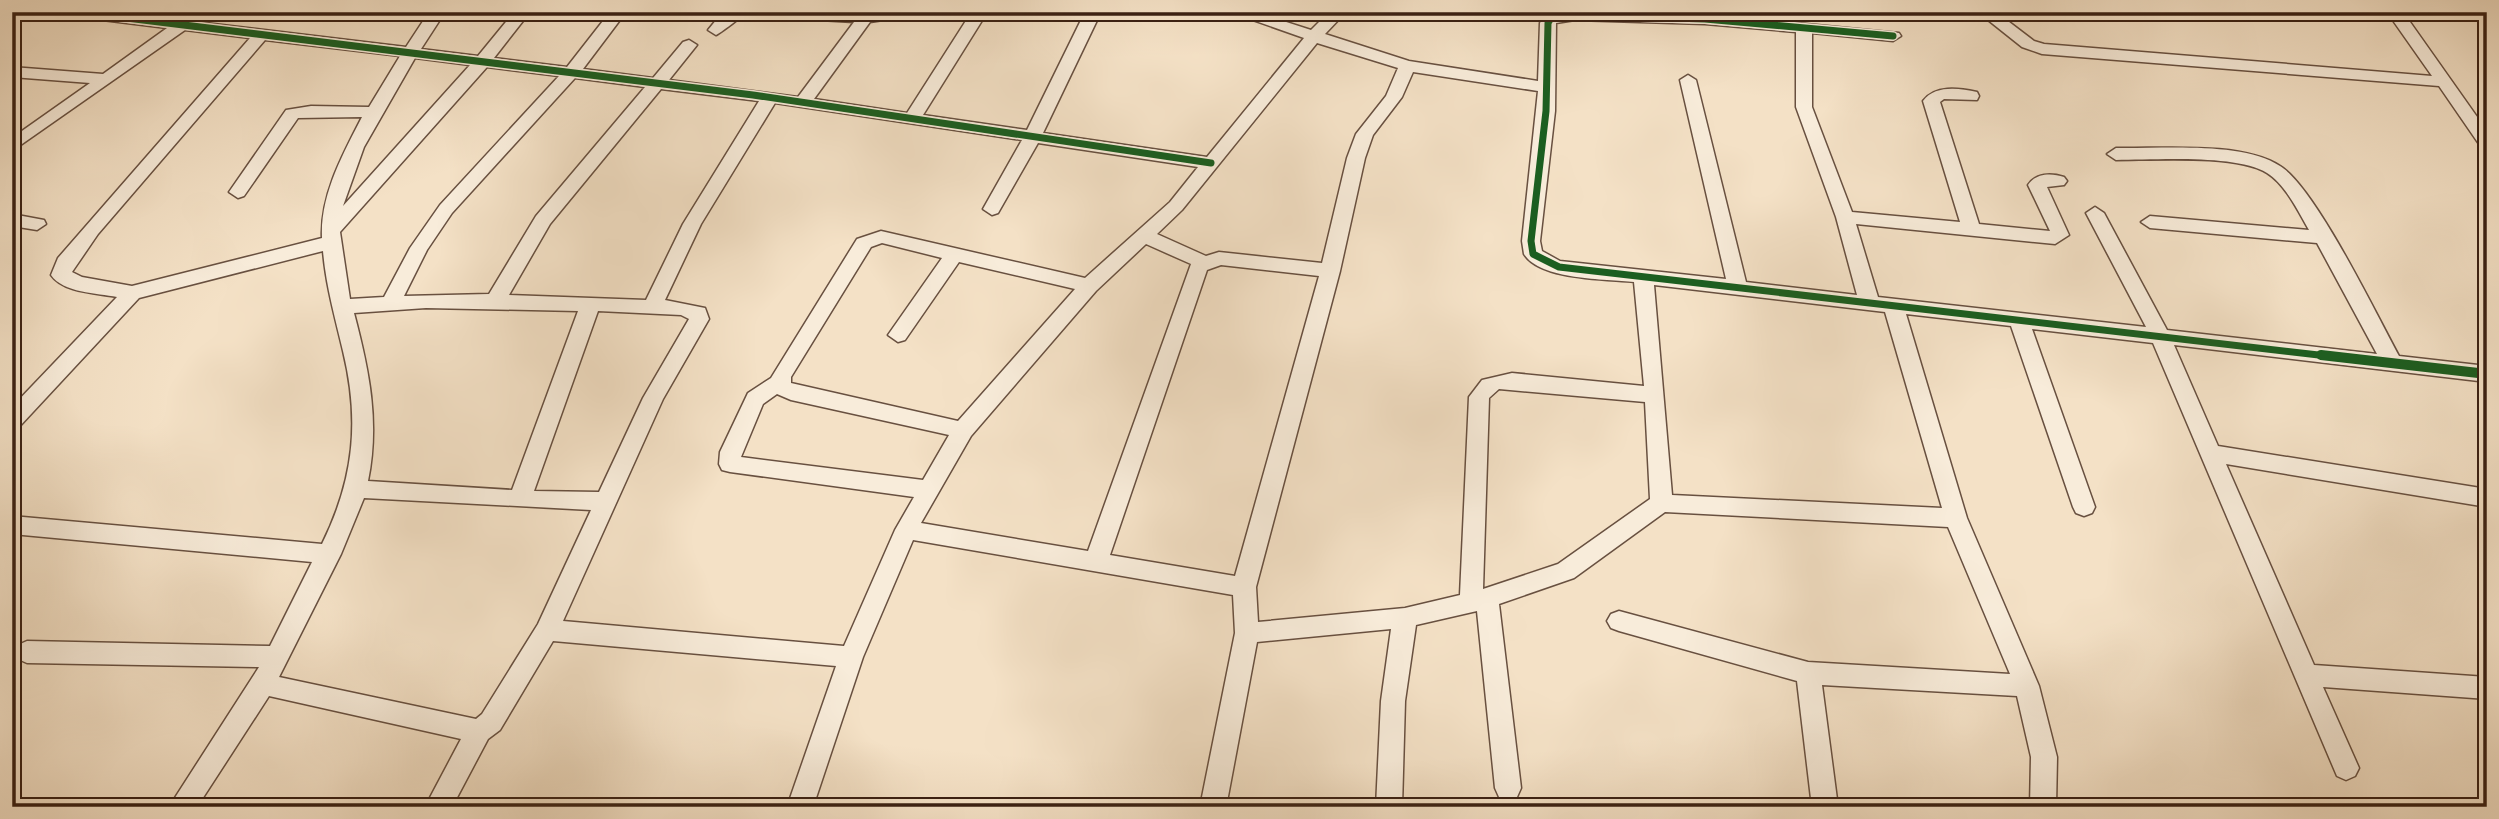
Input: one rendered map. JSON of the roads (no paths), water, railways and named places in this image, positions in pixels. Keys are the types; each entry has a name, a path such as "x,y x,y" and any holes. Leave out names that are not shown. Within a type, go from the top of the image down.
{"street":[{"path":"78,12 410,55 484,60 659,82 1211,163"},
{"path":"14,144 200,12"},
{"path":"182,807 263,684 330,554 356,489 364,422 341,307 332,236 343,175 352,153 437,12"},
{"path":"261,35 91,230 61,275 77,283 132,293 332,236 522,12"},
{"path":"391,302 419,248 446,209 572,72 618,12"},
{"path":"716,30 728,16 739,12"},
{"path":"767,12 864,18 887,17 903,12"},
{"path":"992,209 1033,136 1093,12"},
{"path":"1238,12 1407,66 1547,88"},
{"path":"800,807 851,657 906,530 963,430 1089,286 1146,236 1211,163 1315,35 1338,12"},
{"path":"1986,12 2028,44 2042,49 2445,82"},
{"path":"2395,12 2438,67 2457,106 2487,143"},
{"path":"1893,36 1804,26 1601,15 1551,18 1548,23 1547,88 1531,241 1533,254 1559,267 2159,334 2487,374"},
{"path":"803,102 864,18"},
{"path":"912,118 975,19"},
{"path":"1804,26 1801,82 1804,107 1845,217 1869,301"},
{"path":"495,301 543,220 689,45"},
{"path":"1213,807 1247,632 1244,587 1330,271 1356,158 1370,125 1394,97 1407,66"},
{"path":"12,72 107,79"},
{"path":"1688,80 1737,286"},
{"path":"1971,96 1935,95 1931,101 1971,229"},
{"path":"652,307 692,224 770,97"},
{"path":"238,192 292,114 311,111 376,112"},
{"path":"2116,154 2240,159 2274,169 2285,177 2392,362"},
{"path":"1845,217 2046,237 2060,236 2037,185 2043,181 2058,181"},
{"path":"2095,213 2159,334 2346,768"},
{"path":"12,219 37,224"},
{"path":"2150,222 2322,237"},
{"path":"1146,236 1203,262"},
{"path":"929,490 730,464 731,452 755,399 780,382 805,336 868,240 881,237 1089,286"},
{"path":"898,335 955,254"},
{"path":"1096,562 1199,266 1203,262 1219,258 1330,271"},
{"path":"1643,276 1655,395 1661,503"},
{"path":"12,421 132,293"},
{"path":"341,307 391,302 495,301 690,310 698,313 699,318 653,398 547,630 491,722 478,731 438,807"},
{"path":"1893,304 1955,518 2027,686 2045,757 2044,806"},
{"path":"520,499 590,306"},
{"path":"2019,320 2084,507"},
{"path":"1508,788 1479,601 1479,397 1485,387 1495,381 1655,395"},
{"path":"780,382 785,390 791,392 963,430"},
{"path":"2209,453 2487,498"},
{"path":"356,489 520,499 606,501"},
{"path":"1247,632 1405,618 1479,601 1566,571 1661,503 1955,518"},
{"path":"12,525 330,554"},
{"path":"906,530 1244,587"},
{"path":"1389,807 1393,701 1405,618"},
{"path":"1619,621 1808,673 2027,686"},
{"path":"547,630 851,657"},
{"path":"27,652 276,657"},
{"path":"1808,673 1825,807"},
{"path":"2305,675 2487,688"},
{"path":"263,684 478,731"}]}
